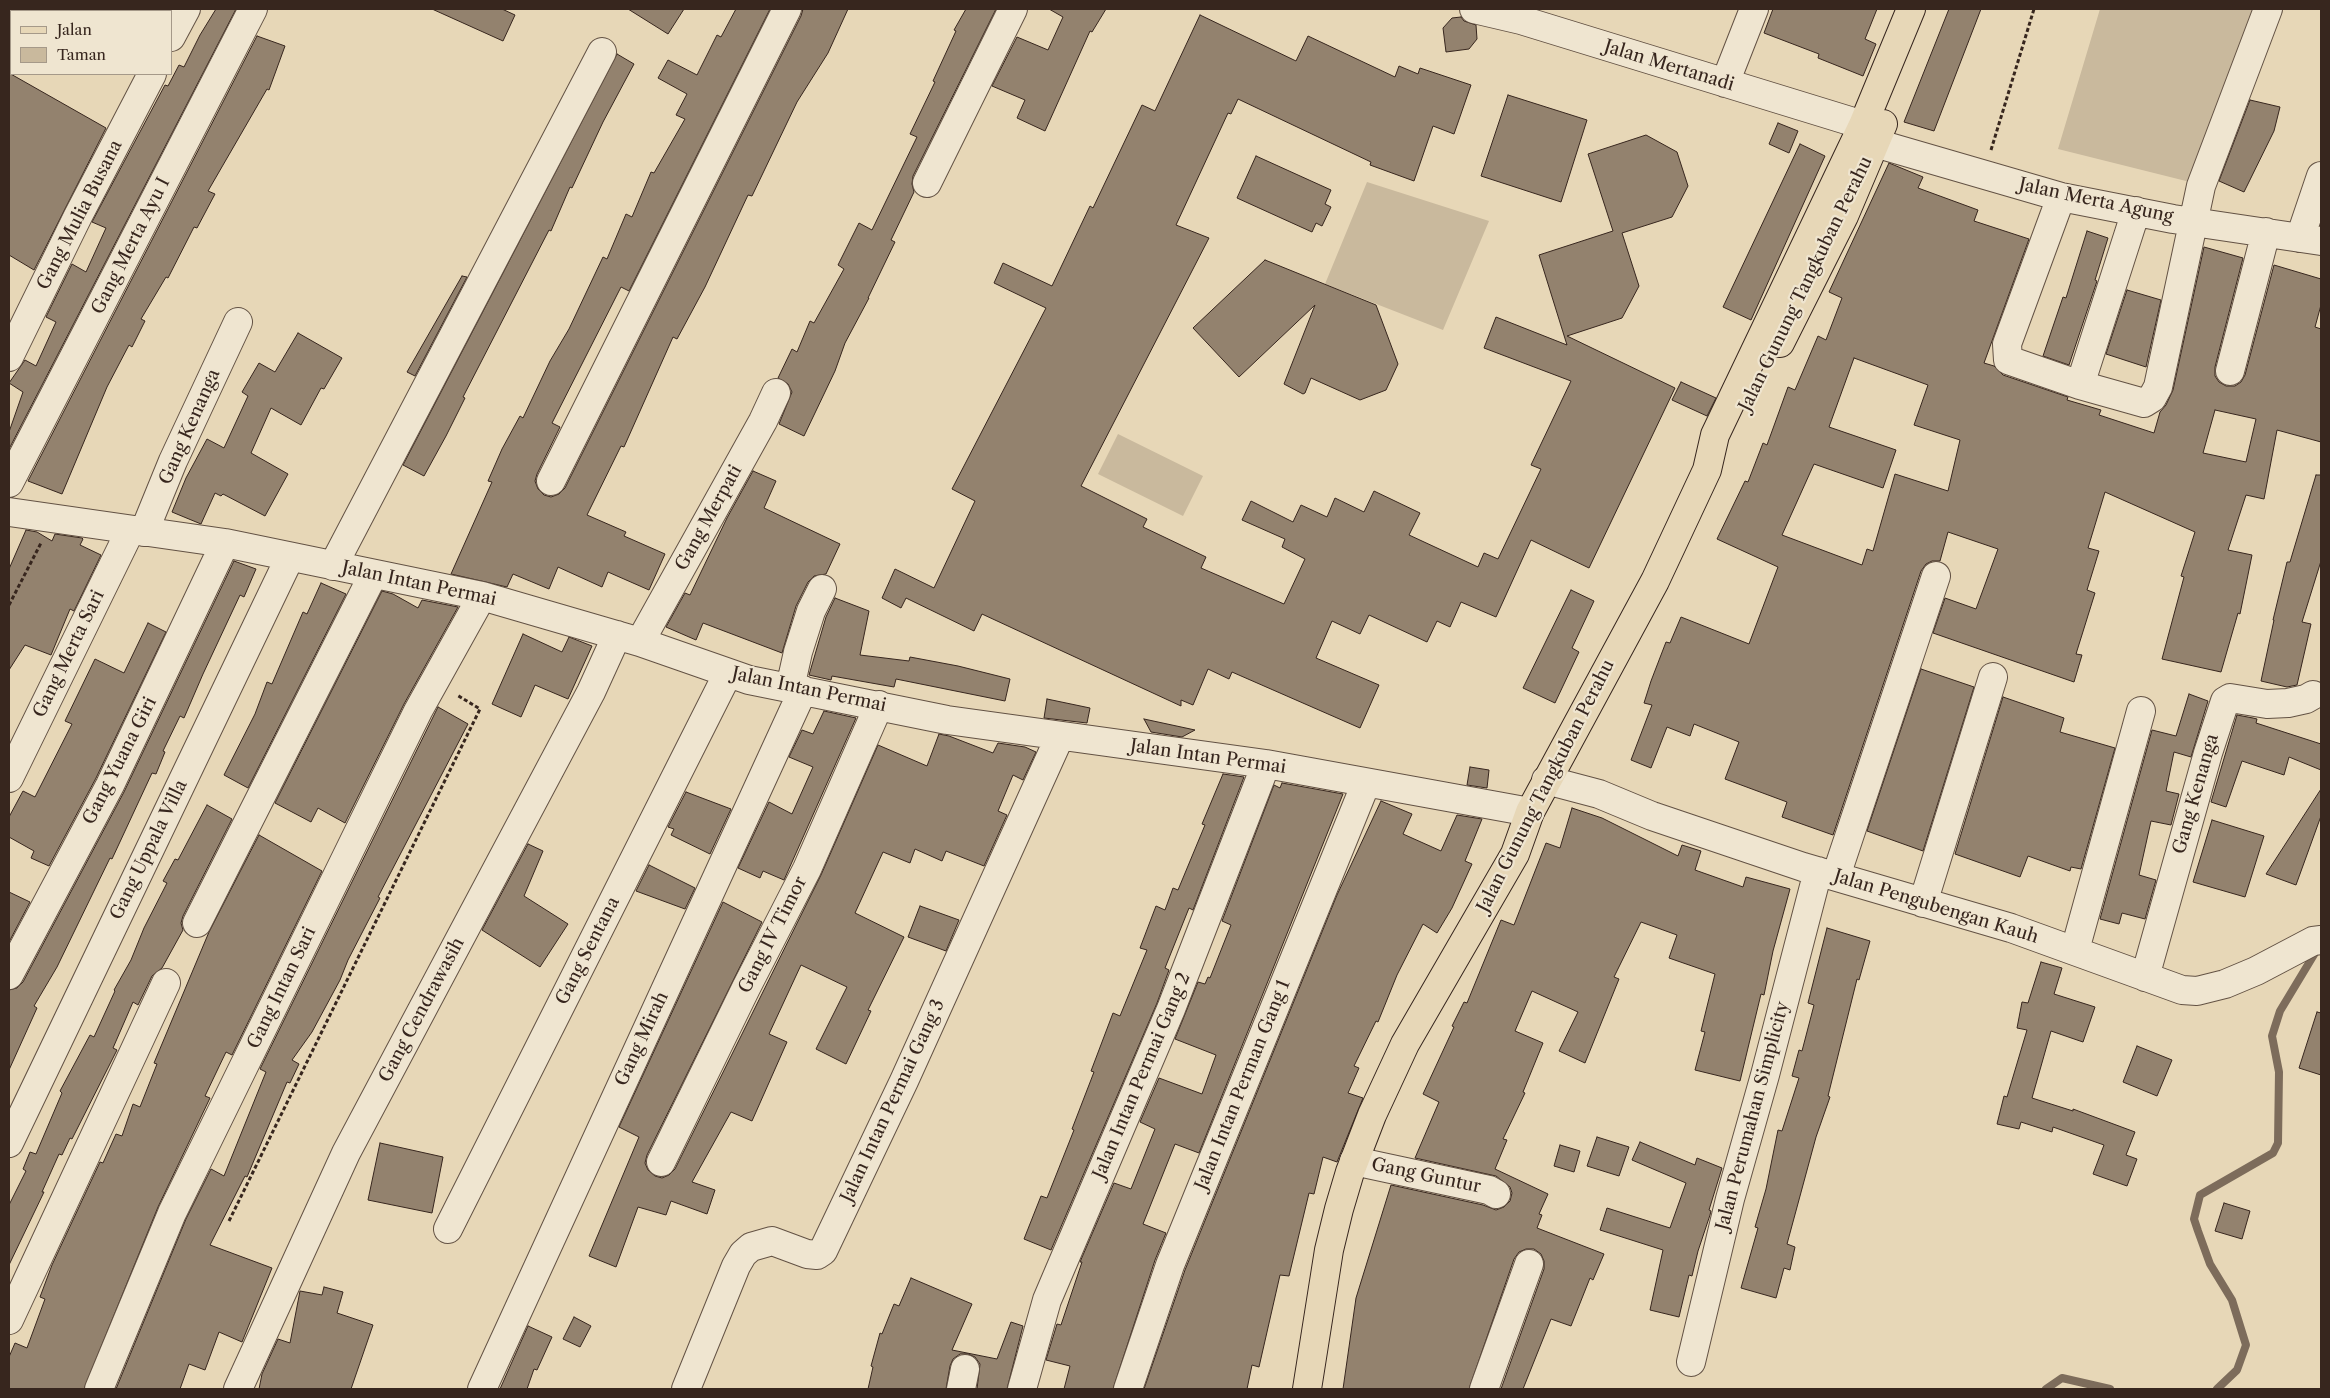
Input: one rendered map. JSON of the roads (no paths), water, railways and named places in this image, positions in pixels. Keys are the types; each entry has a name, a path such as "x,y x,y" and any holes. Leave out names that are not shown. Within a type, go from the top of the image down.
{"main road":[{"name":"Jalan Gunung Tangkuban Perahu","path":"1307,1389 1329,1250 1354,1161 1405,1044 1516,854 1530,812 1546,780 1655,581 1707,470 1729,442 1844,216 1911,9"},
{"name":"Jalan Gunung Tangkuban Perahu","path":"1869,134 1926,9"}],"street":[{"path":"172,35 186,9"},
{"name":"Gang Merta Ayu I","path":"9,483 254,9"},
{"path":"551,482 787,9"},
{"path":"927,183 1013,9"},
{"name":"Jalan Mertanadi","path":"1474,9 1523,14 1869,134"},
{"path":"1725,83 1754,9"},
{"path":"2061,197 2007,344 2008,360 2140,403 2152,398 2158,387 2166,354 2201,186 2268,9"},
{"path":"333,566 602,52"},
{"name":"Gang Mulia Busana","path":"9,357 78,216 151,75"},
{"name":"Jalan Merta Agung","path":"1869,134 1983,174 2061,197 2173,219 2311,240"},
{"path":"2311,240 2321,176"},
{"path":"2080,385 2136,211"},
{"path":"2230,371 2266,232"},
{"name":"Gang Kenanga","path":"137,531 173,461 238,322"},
{"name":"Gang Merpati","path":"628,638 763,420 776,393"},
{"name":"Jalan Intan Permai","path":"9,512 225,543 482,596 628,638 749,680 947,720 1266,764 1530,812"},
{"name":"Gang Merta Sari","path":"9,778 137,531"},
{"name":"Gang Yuana Giri","path":"9,974 110,785 225,543"},
{"name":"Gang Uppala Villa","path":"9,1143 290,557"},
{"path":"196,923 373,575"},
{"name":"Jalan Perumahan Simplicity","path":"1691,1362 1730,1199 1765,1075 1827,874 1936,576"},
{"name":"Gang Mirah","path":"482,1389 796,689 798,652 822,589"},
{"name":"Gang Intan Sari","path":"99,1389 172,1213 385,778 482,596"},
{"name":"Gang Cendrawasih","path":"238,1389 346,1153 590,692 628,638"},
{"name":"Gang Sentana","path":"448,1230 728,673"},
{"path":"1923,903 1993,677"},
{"name":"Gang Kenanga","path":"2144,977 2208,753 2225,701 2230,698 2267,704 2288,703 2306,699 2313,695"},
{"name":"Gang IV Timor","path":"661,1162 746,988 807,869 879,706"},
{"path":"2075,950 2141,711"},
{"name":"Jalan Intan Permai Gang 3","path":"686,1389 736,1266 743,1254 751,1247 772,1241 807,1254 817,1255 823,1251 904,1082 1060,736"},
{"name":"Jalan Intan Permai Gang 2","path":"1022,1389 1047,1300 1171,1009 1266,764"},
{"name":"Jalan Pengubengan Kauh","path":"1546,780 1598,794 1685,828 1827,874 1969,915 2075,950 2182,990 2202,990 2224,984 2256,971 2317,940"},
{"name":"Jalan Intan Perman Gang 1","path":"1128,1389 1170,1265 1366,783"},
{"path":"9,1320 166,983"},
{"name":"Gang Guntur","path":"1354,1161 1489,1190 1496,1194"},
{"path":"1484,1389 1528,1264"}],"waterway":[{"path":"2217,1389 2237,1370 2246,1345 2232,1300 2210,1264 2194,1219 2200,1195 2273,1153 2278,1143 2279,1072 2272,1036 2280,1011 2318,948"},
{"path":"2046,1389 2062,1378 2110,1389"}]}
